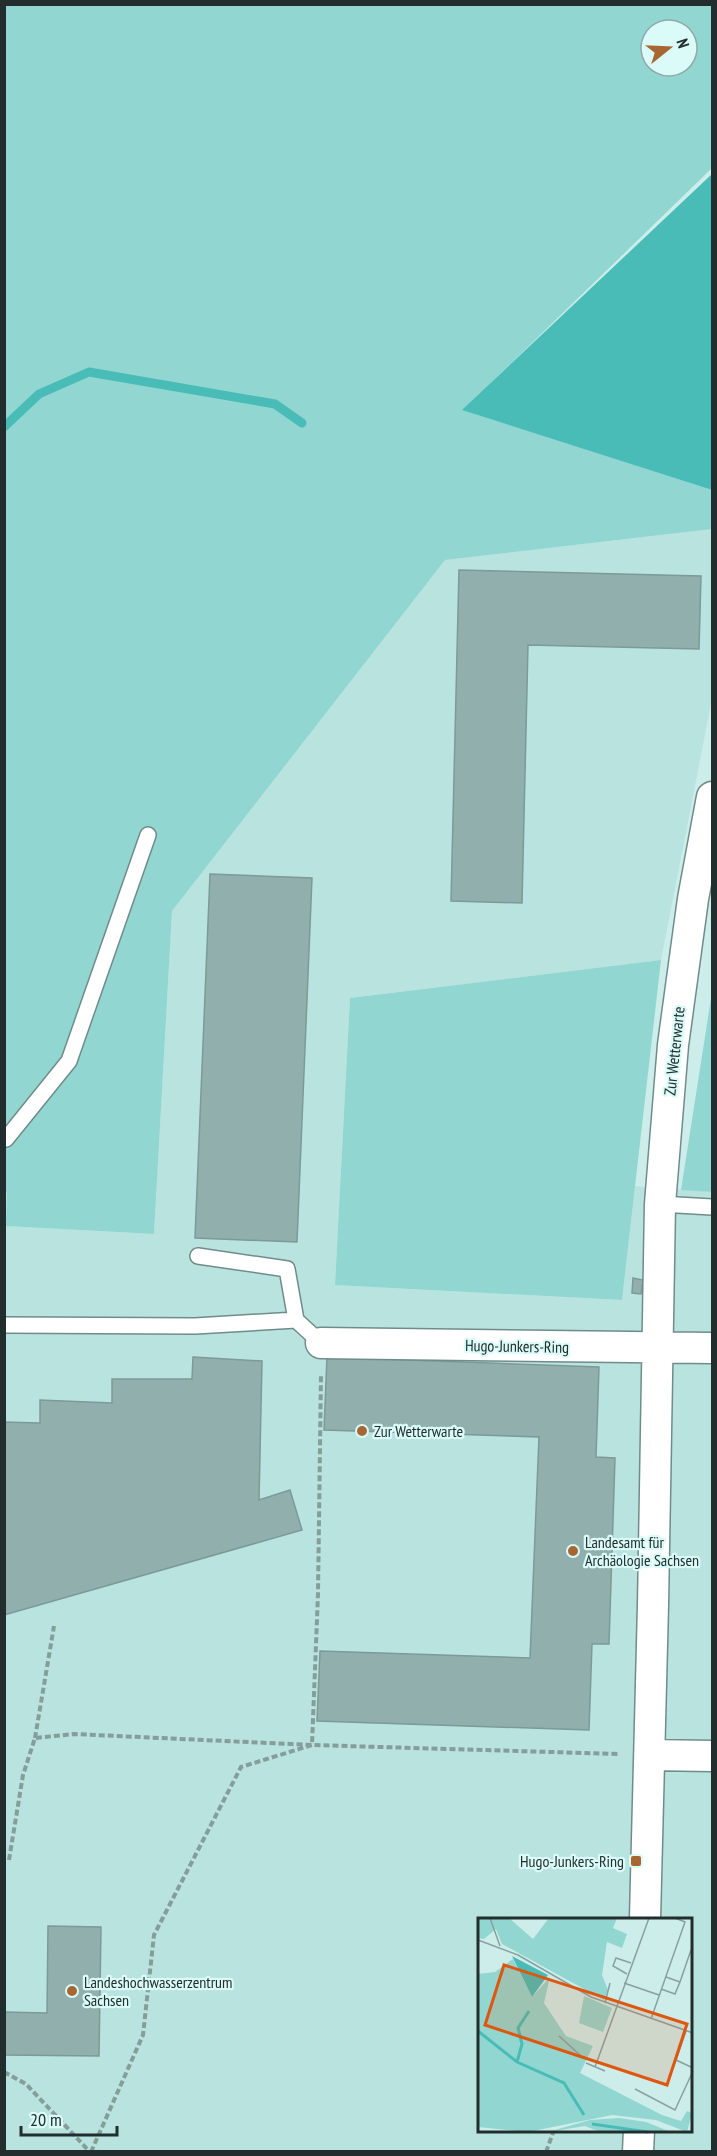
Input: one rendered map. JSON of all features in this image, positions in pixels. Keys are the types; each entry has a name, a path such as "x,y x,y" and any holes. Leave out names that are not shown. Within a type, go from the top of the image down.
{"street":[{"name":"Zur Wetterwarte","path":"645,1918 660,1204 673,1045 693,899 712,797"},
{"name":"Hugo-Junkers-Ring","path":"321,1343 712,1348"},
{"path":"650,1755 712,1756"},
{"path":"638,2151 639,2132"}],"lane":[{"path":"6,1139 69,1060 148,835"},
{"path":"660,1204 712,1207"},
{"path":"198,1256 287,1269 296,1320 321,1343"},
{"path":"4,1325 195,1326 296,1320"}],"path":[{"path":"312,1745 318,1594 321,1343"},
{"path":"9,1860 23,1775 35,1738 54,1626"},
{"path":"35,1738 74,1734 312,1745 650,1755"},
{"path":"4,2072 26,2084 90,2151 143,2034 154,1935 241,1767 312,1745"},
{"path":"546,2151 553,2132"}],"shaded area":[{"path":"4,5 712,5 712,168 463,410 712,490 712,529 445,560 172,911 154,1234 6,1226 7,1192 4,1192"},
{"path":"712,174 712,490 462,410"},
{"path":"712,529 712,699 661,960 350,998 335,1285 622,1300 635,1186 712,1192 712,2151 5,2151 4,1192 7,1192 7,1226 154,1234 172,911 445,560"},
{"path":"661,960 622,1300 335,1285 350,998"},
{"path":"712,992 712,1192 681,1190"}],"building":[{"path":"459,570 701,576 699,649 528,645 522,903 451,901"},
{"path":"210,874 312,878 297,1242 195,1238"},
{"path":"633,1278 643,1280 641,1294 632,1293"},
{"path":"193,1357 262,1361 259,1500 290,1490 302,1530 4,1615 4,1422 40,1423 40,1400 112,1403 112,1379 192,1379"},
{"name":"Landesamt für Archäologie Sachsen","path":"327,1357 599,1367 596,1457 615,1458 609,1644 592,1644 589,1730 317,1721 320,1651 530,1658 539,1437 324,1430"},
{"path":"48,1926 101,1927 99,2056 4,2055 4,2012 47,2013"}],"waterway":[{"path":"4,427 39,394 89,372 275,404 302,423"}],"place":[{"name":"Zur Wetterwarte","path":"362,1431"},
{"name":"Landesamt für Archäologie Sachsen","path":"573,1551"},
{"name":"Hugo-Junkers-Ring","path":"636,1861"},
{"name":"Landeshochwasserzentrum Sachsen","path":"72,1991"}]}
